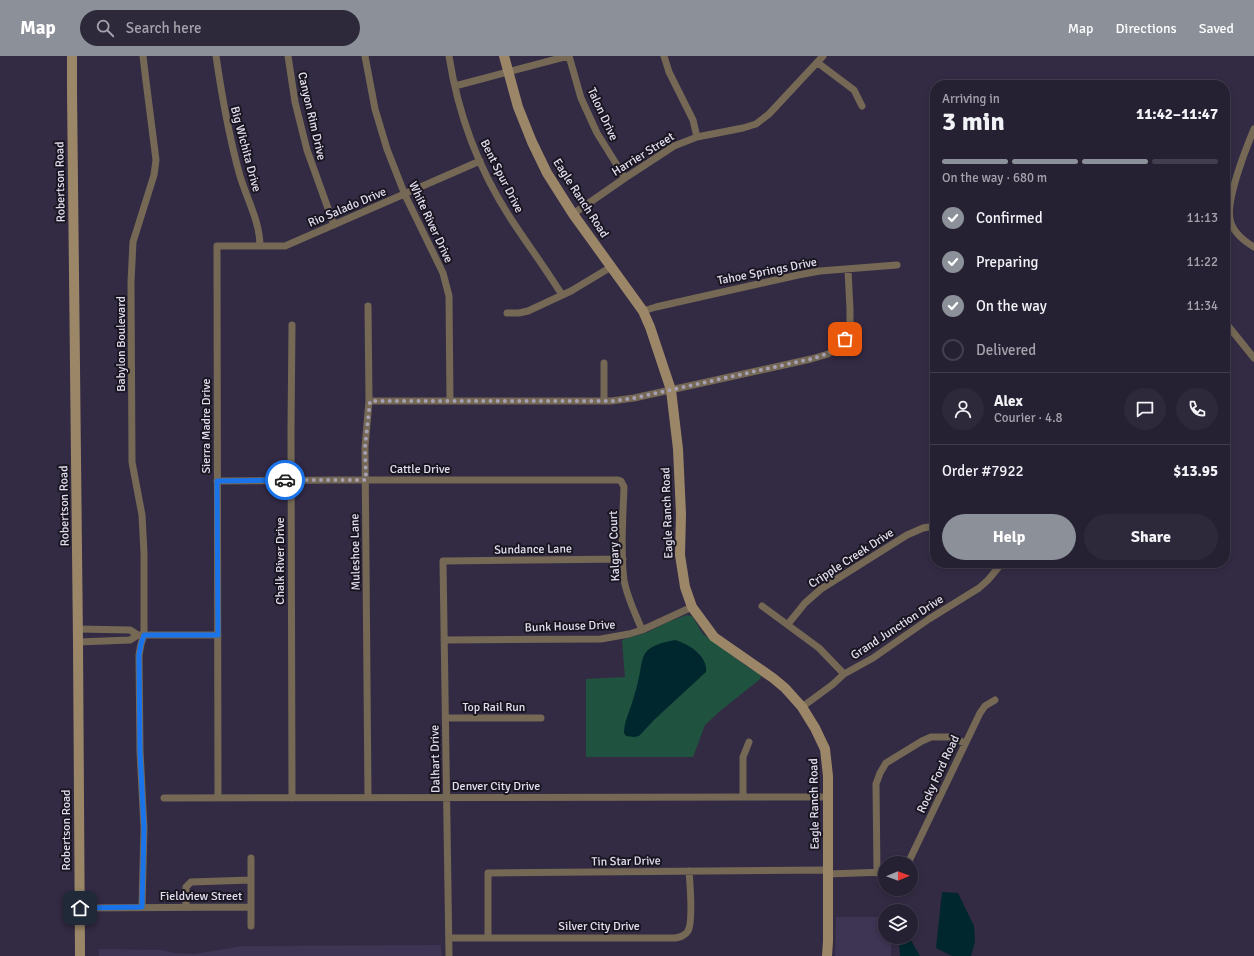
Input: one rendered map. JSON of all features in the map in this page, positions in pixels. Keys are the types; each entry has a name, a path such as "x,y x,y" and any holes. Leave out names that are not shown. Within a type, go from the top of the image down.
{"street":[{"name":"Robertson Road","path":"72,56 80,956"},
{"name":"Babylon Boulevard","path":"142,907 144,828 140,751 139,655 141,644 144,553 142,515 132,462 131,282 133,242 154,175 156,160 143,56"},
{"name":"Big Wichita Drive","path":"216,56 228,132 240,177 260,235 260,246"},
{"name":"Canyon Rim Drive","path":"288,56 295,102 307,150 334,225"},
{"name":"White River Drive","path":"365,56 375,109 386,149 405,195 443,273 449,296 450,401"},
{"name":"Bent Spur Drive","path":"449,56 455,86 466,125 480,161 511,218 547,270 562,295"},
{"name":"Eagle Ranch Road","path":"504,56 518,107 532,142 547,173 574,214 643,311 650,327 671,390 678,449 681,514 680,555 685,586 692,607 714,637 785,688 802,707 815,728 825,749 828,776 827,956"},
{"path":"455,86 569,56"},
{"name":"Talon Drive","path":"569,56 581,98 597,132 625,178"},
{"path":"664,56 669,72 693,120 697,137"},
{"name":"Harrier Street","path":"574,214 674,146 697,137 756,124 769,114 823,56"},
{"path":"818,63 854,90 862,106"},
{"path":"1254,129 1244,153 1231,198 1230,219 1240,236 1254,247"},
{"name":"Rio Salado Drive","path":"217,246 285,246 480,161"},
{"name":"Sierra Madre Drive","path":"217,246 218,797"},
{"name":"Tahoe Springs Drive","path":"643,311 656,306 820,271 897,265"},
{"path":"507,313 528,311 562,295 611,267"},
{"path":"370,401 604,401 634,398 811,359 828,354 838,347 845,339 850,329 848,270"},
{"name":"Muleshoe Lane","path":"368,306 370,401 365,447 368,798"},
{"name":"Chalk River Drive","path":"292,325 292,798"},
{"path":"1230,328 1254,358"},
{"path":"604,363 604,401"},
{"name":"Cattle Drive","path":"217,481 618,480 622,482"},
{"name":"Kalgary Court","path":"622,482 624,487 624,579 627,592 642,630"},
{"name":"Cripple Creek Drive","path":"788,624 805,603 821,590 907,535 923,528 930,527"},
{"name":"Sundance Lane","path":"443,561 623,559"},
{"name":"Dalhart Drive","path":"443,561 449,956"},
{"name":"Grand Junction Drive","path":"802,707 832,685 844,674 872,658 978,588 988,580 998,568"},
{"path":"762,606 819,648 844,674"},
{"name":"Bunk House Drive","path":"444,640 601,638 629,634 642,630 692,607"},
{"path":"78,629 130,630 141,635 218,635"},
{"path":"78,642 130,640 141,635"},
{"name":"Rocky Ford Road","path":"911,856 980,713 985,706 995,700"},
{"name":"Top Rail Run","path":"446,718 541,718"},
{"path":"828,872 877,872 876,784 886,763 931,737 950,737 965,743"},
{"path":"743,797 743,757 749,742"},
{"name":"Denver City Drive","path":"164,798 828,797"},
{"path":"251,858 251,926"},
{"name":"Tin Star Drive","path":"488,937 488,873 689,871 828,872"},
{"name":"Silver City Drive","path":"449,938 681,937 688,931 690,921 689,871"},
{"path":"186,907 186,887 187,884 191,882 251,880"},
{"name":"Fieldview Street","path":"80,908 251,907"}],"shaded area":[{"path":"675,640 686,644 701,656 706,666 706,672 655,719 639,736 626,736 624,733 625,725 646,652 656,645"},
{"path":"942,892 958,893 974,926 975,942 971,956 952,956 936,948"},
{"path":"836,917 878,917 878,944 891,944 891,956 835,956"},
{"path":"899,944 913,944 920,956 900,956"},
{"path":"441,945 442,956 99,956 99,949 162,950 173,953 194,954 242,946"}],"green space":[{"path":"687,615 692,616 703,634 762,676 705,725 693,757 586,757 586,679 625,677 622,640 648,632"}],"way so far":[{"path":"285,480 366,480 365,447 370,401 612,401 634,398 811,359 828,354 838,347 845,339"}],"route":[{"path":"80,908 142,907 144,828 140,751 139,655 144,635 218,635 217,481 285,480"}]}
